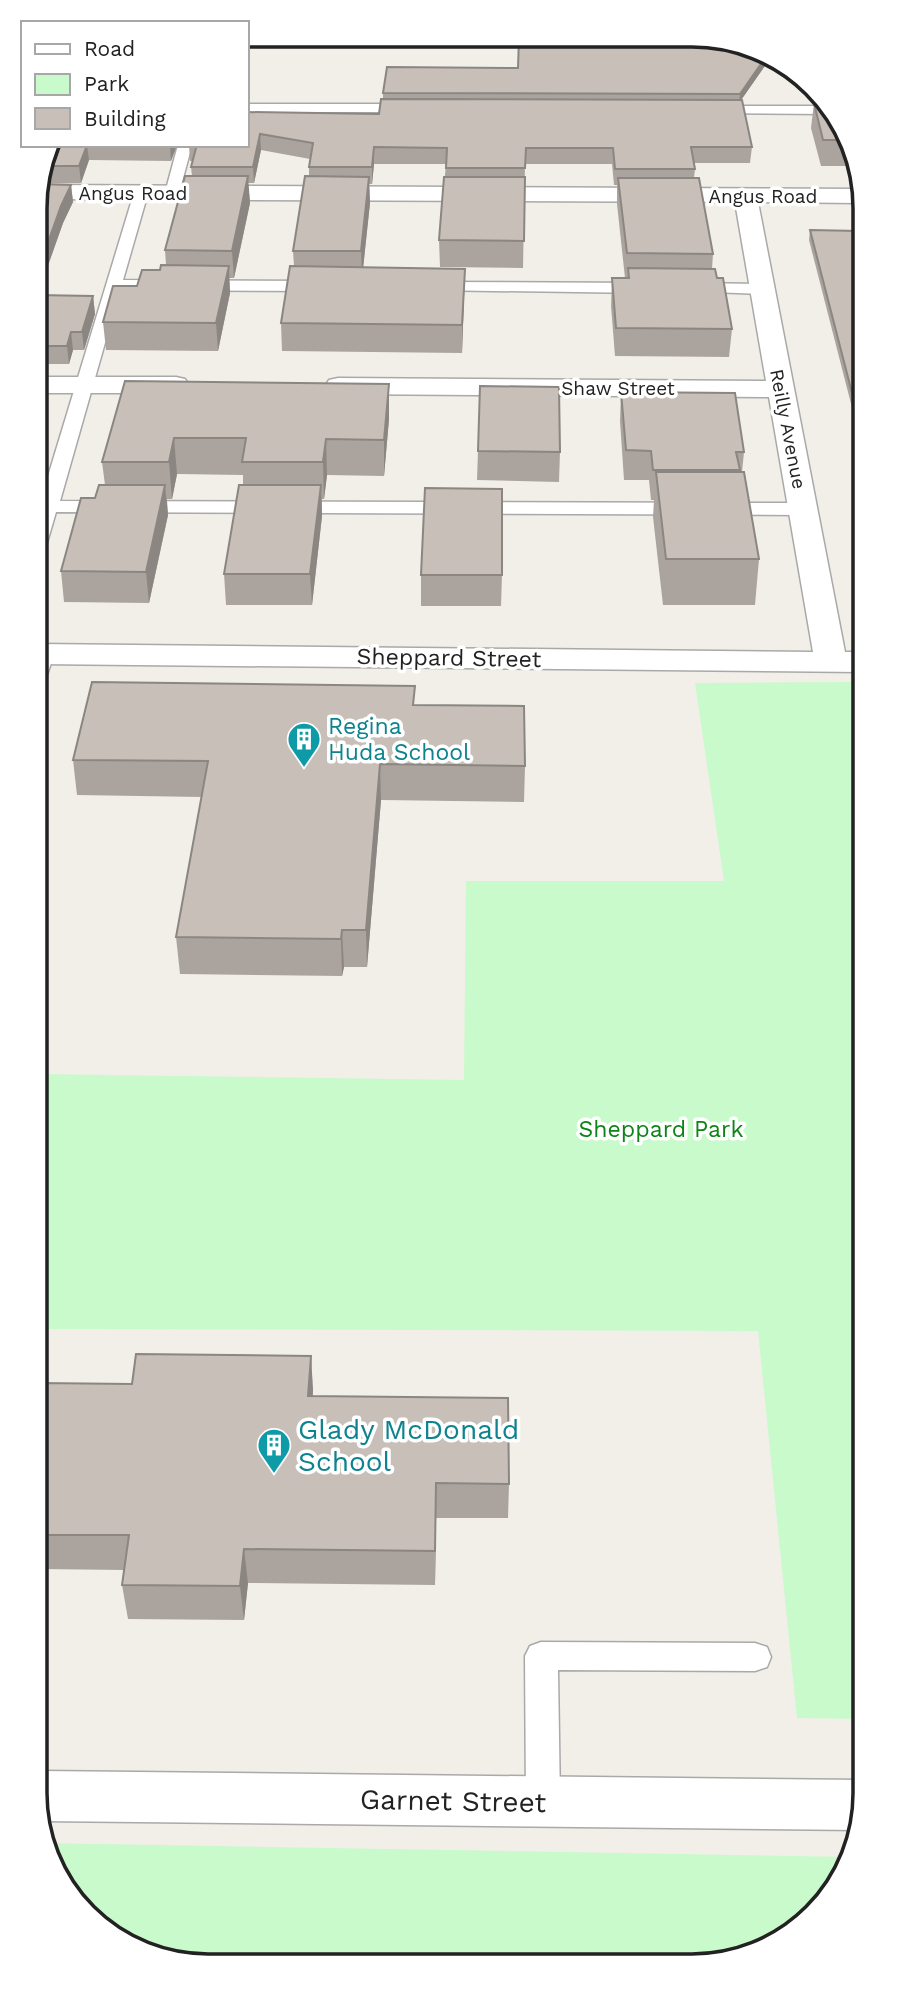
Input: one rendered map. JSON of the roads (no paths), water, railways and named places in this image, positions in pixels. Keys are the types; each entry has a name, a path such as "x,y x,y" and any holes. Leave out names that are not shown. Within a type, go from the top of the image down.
{"street":[{"name":"Angus Road","path":"49,192 852,196"},
{"name":"Reilly Avenue","path":"745,196 802,509 846,662"},
{"path":"48,385 208,386"},
{"name":"Shaw Street","path":"320,386 780,389"},
{"name":"Sheppard Street","path":"48,663 846,662"},
{"name":"Garnet Street","path":"47,1796 852,1805"}],"lane":[{"path":"248,108 431,108"},
{"path":"701,110 819,110"},
{"path":"172,193 184,147"},
{"path":"141,193 48,506 802,509"},
{"path":"113,285 334,286"},
{"path":"416,287 762,289"},
{"path":"543,1802 541,1656 755,1657"}],"place":[{"name":"Regina Huda School","path":"304,769"},
{"name":"Glady McDonald School","path":"274,1475"}],"park label":[{"name":"Sheppard Park","path":"661,1129"}]}
